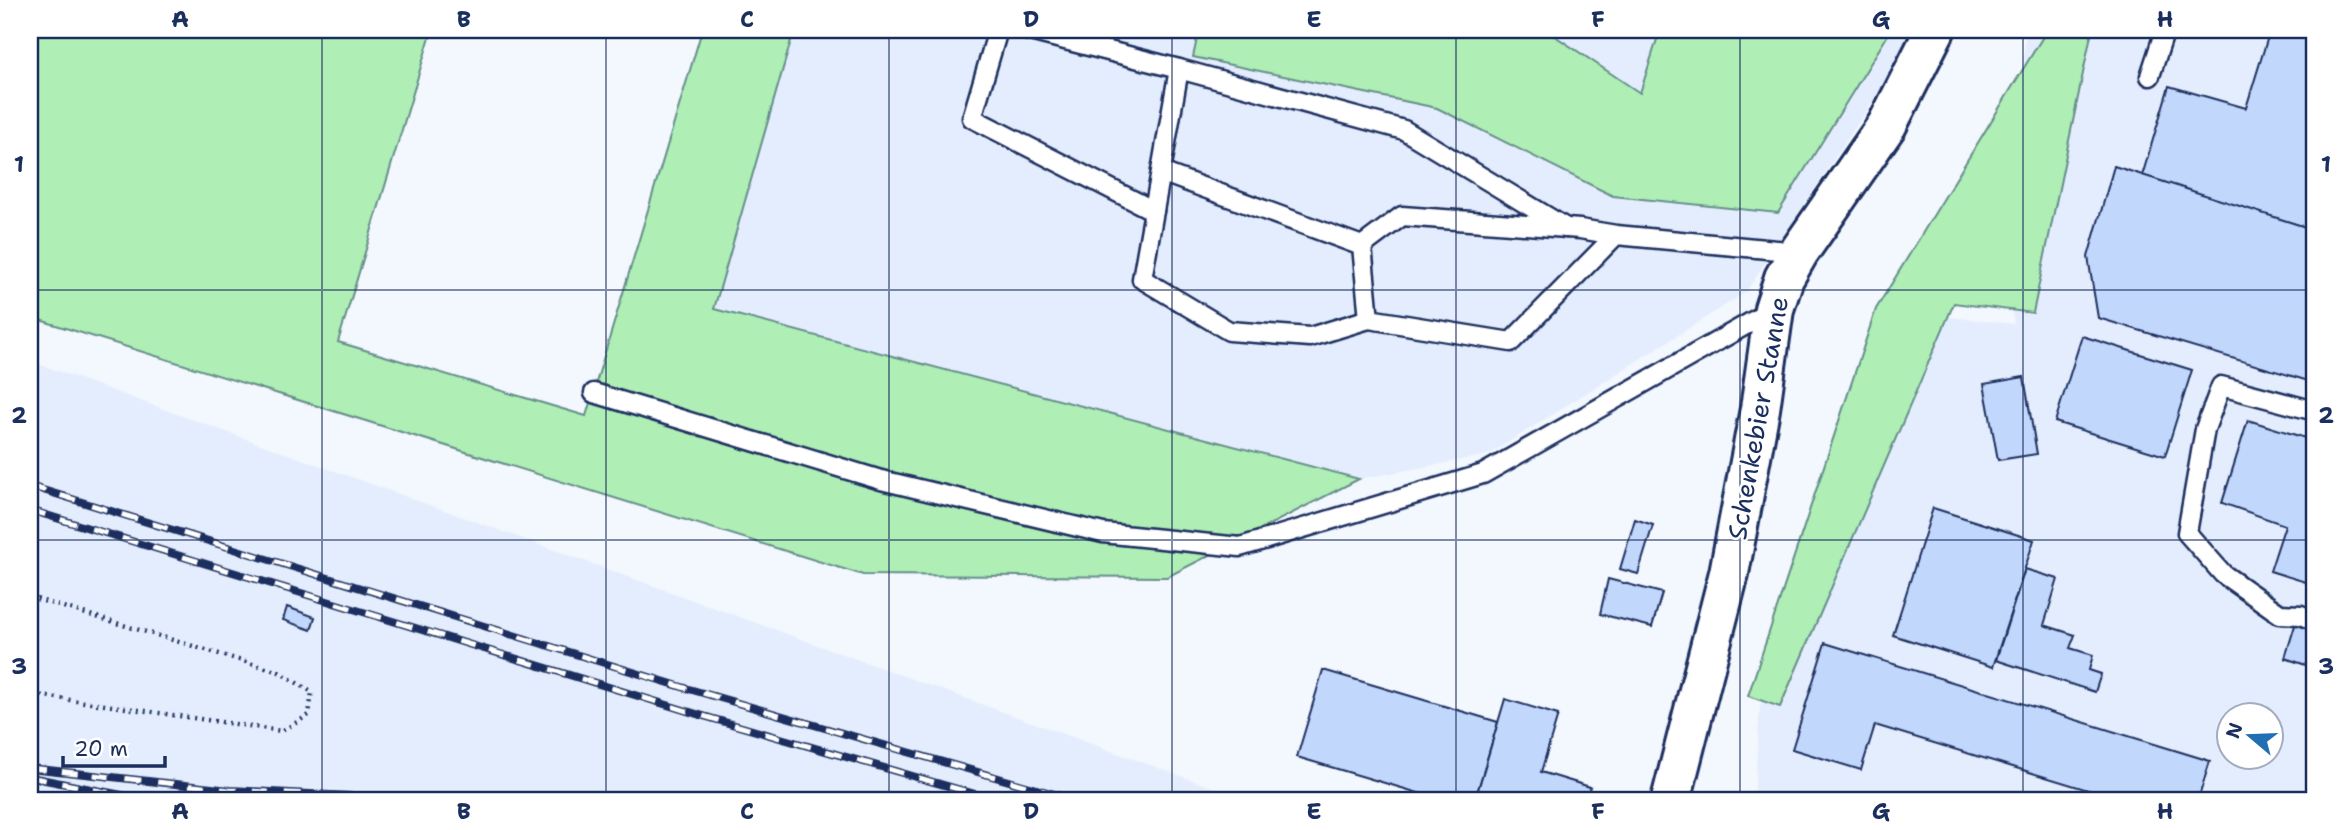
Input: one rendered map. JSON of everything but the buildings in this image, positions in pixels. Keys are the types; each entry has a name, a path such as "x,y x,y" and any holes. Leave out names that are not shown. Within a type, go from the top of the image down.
{"street":[{"name":"Schenkebier Stanne","path":"1671,800 1729,573 1760,409 1774,309 1784,278 1887,125 1935,30"}],"lane":[{"path":"998,30 972,118 1154,211"},
{"path":"1026,30 1404,130 1566,228"},
{"path":"2150,76 2165,30"},
{"path":"1178,69 1142,279 1229,331 1310,337 1369,319 1511,342 1616,234"},
{"path":"1161,172 1362,246"},
{"path":"1362,246 1402,216 1566,228 1799,252"},
{"path":"1362,246 1369,319"},
{"path":"594,393 881,480 1064,524 1103,533 1240,547 1483,474 1774,309"},
{"path":"2315,411 2221,386 2205,429 2187,533 2222,574 2271,608 2280,614 2301,615 2315,621"}],"path":[{"path":"30,597 279,672 312,692 309,715 282,731 30,694"}],"shaded area":[{"path":"736,30 1911,30 1902,57 1746,292 1488,455 1359,479 661,295"},
{"path":"2026,30 2315,30 2315,800 1754,800 1760,707 1932,315 2014,324 2005,274"},
{"path":"30,361 1247,800 30,800"}],"green space":[{"path":"30,30 432,30 338,342 586,416 702,30 794,30 714,309 1359,479 1167,577 863,575 30,317"},
{"path":"1199,30 1546,30 1640,93 1660,30 1891,30 1778,213 1613,196 1437,108 1193,57"},
{"path":"2047,30 2092,30 2033,313 1954,303 1780,707 1748,696 1876,309"}],"railway":[{"path":"30,486 682,687 1075,800"},
{"path":"30,510 700,715 996,800"},
{"path":"30,768 230,790 429,800"},
{"path":"30,777 147,800"}]}
